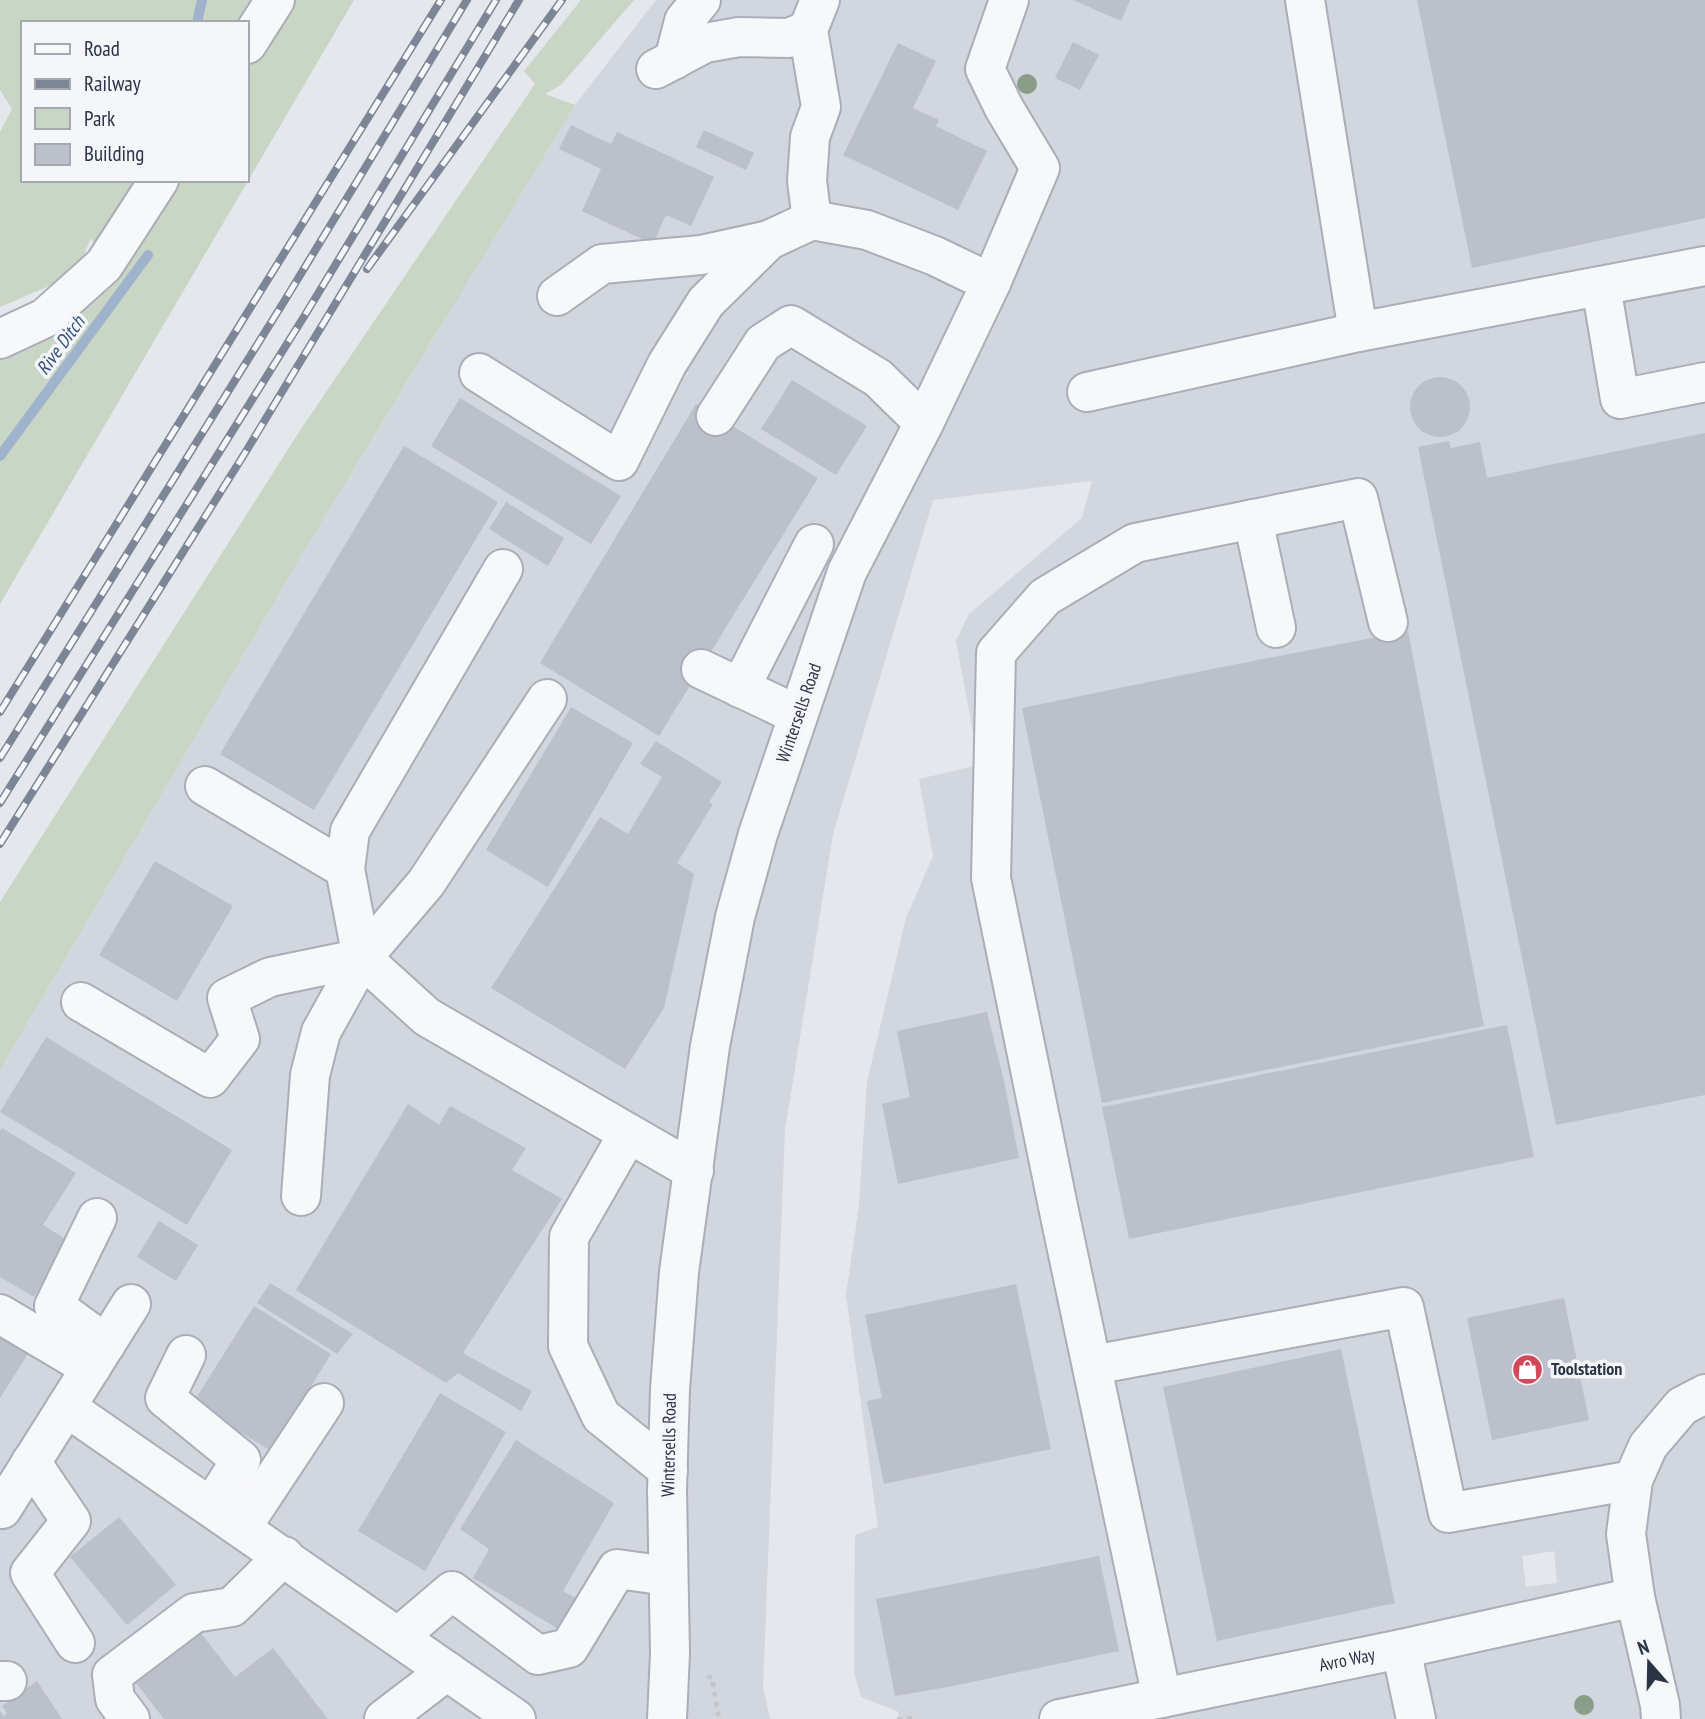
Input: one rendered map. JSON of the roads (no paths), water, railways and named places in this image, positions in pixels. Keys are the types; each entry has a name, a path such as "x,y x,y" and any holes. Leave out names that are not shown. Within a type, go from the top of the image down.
{"street":[{"path":"248,42 275,0"},
{"path":"701,0 684,21 665,64 705,43 739,37 789,38 814,15"},
{"name":"Wintersells Road","path":"667,1719 670,1653 670,1389 679,1272 710,1046 735,917 758,834 847,572 924,423 991,283 1040,168 1004,108 985,69 1009,0"},
{"path":"1305,0 1358,332"},
{"path":"812,220 807,181 810,137 821,107 814,15"},
{"path":"0,339 45,318 104,265 158,182"},
{"path":"557,296 602,264 701,255 769,240 812,220 867,229 935,256 991,283"},
{"path":"479,373 619,461 667,365 706,302 769,240"},
{"path":"1087,392 1358,332 1705,266"},
{"path":"1601,286 1620,399 1705,382"},
{"path":"716,416 763,343 790,326 878,378 924,423"},
{"path":"1162,1699 992,878 996,653 1045,597 1135,543 1358,498 1388,622"},
{"path":"1253,519 1276,628"},
{"path":"740,688 814,544"},
{"path":"503,569 350,831 345,869 362,958 427,1017 694,1171"},
{"path":"701,669 799,715"},
{"path":"301,1196 310,1075 321,1032 362,958 426,883 547,699"},
{"path":"205,786 345,869"},
{"path":"81,1002 210,1078 240,1039 227,998 270,976 362,958"},
{"path":"628,1134 569,1237 568,1346 600,1416 668,1470"},
{"path":"97,1218 54,1306 98,1356"},
{"path":"2,1509 131,1304"},
{"path":"1093,1365 1404,1307 1448,1513 1633,1480"},
{"path":"0,1314 98,1356"},
{"path":"187,1355 165,1398 241,1460 226,1517"},
{"path":"1661,1719 1635,1597 1626,1534 1633,1480 1648,1446 1673,1416 1682,1406 1705,1394"},
{"path":"226,1517 324,1404"},
{"path":"66,1406 516,1719"},
{"path":"31,1462 71,1521 30,1573 75,1643"},
{"path":"130,1719 115,1699 111,1675 194,1613 232,1606 284,1556"},
{"path":"398,1637 452,1591 538,1655 569,1648 617,1569 668,1576"},
{"name":"Avro Way","path":"1059,1719 1401,1649 1635,1597"},
{"path":"1401,1649 1416,1719"},
{"path":"384,1719 447,1671"}],"waterway":[{"name":"Rive Ditch","path":"197,21 202,0"},
{"name":"Rive Ditch","path":"0,456 148,255"}],"railway":[{"path":"0,712 441,0"},
{"path":"0,758 285,300 467,0"},
{"path":"0,803 305,315 496,0"},
{"path":"0,844 245,453 519,0"},
{"path":"367,269 562,0"}],"place":[{"name":"Toolstation","path":"1528,1369"}]}
